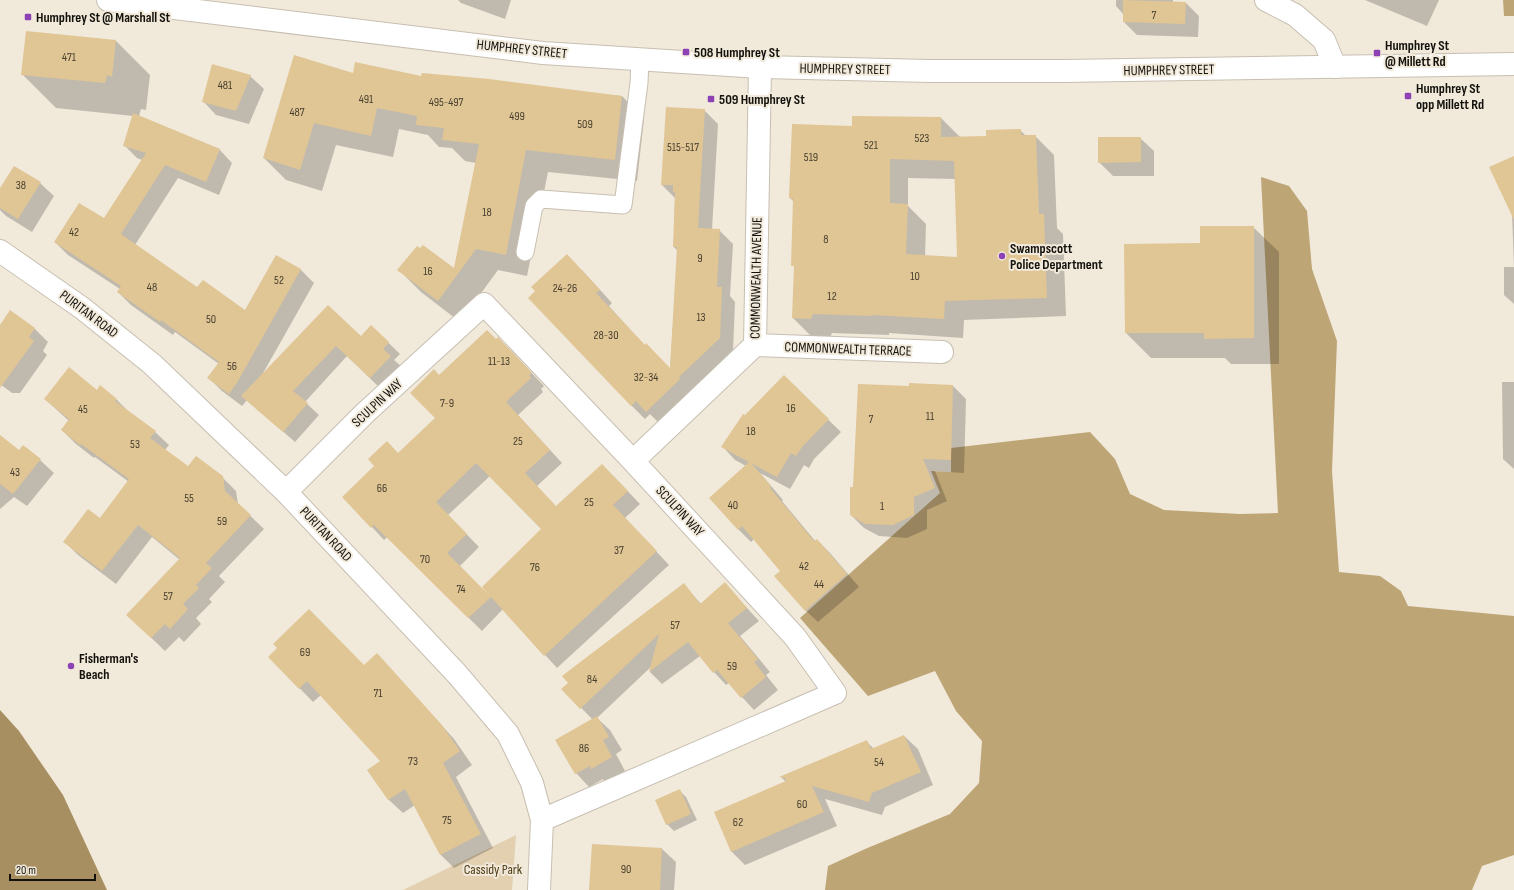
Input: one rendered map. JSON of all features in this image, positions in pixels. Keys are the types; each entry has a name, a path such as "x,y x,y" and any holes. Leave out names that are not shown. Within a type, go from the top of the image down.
{"street":[{"name":"HUMPHREY STREET","path":"108,0 543,52 760,67 929,71 1064,71 1514,64"},
{"path":"1266,0 1295,15 1324,40 1336,67"},
{"name":"COMMONWEALTH AVENUE","path":"633,461 755,345 760,67"},
{"name":"PURITAN ROAD","path":"0,251 82,308 152,364 286,492 457,674 508,734 532,783 542,820 539,890"},
{"name":"SCULPIN WAY","path":"286,492 365,413 484,304 633,461 795,637 835,693 542,820"},
{"name":"COMMONWEALTH TERRACE","path":"755,345 942,352"}],"lane":[{"path":"525,252 534,206 540,199 622,205 640,59"}],"green space":[{"name":"Cassidy Park","path":"516,835 512,890 403,890"}],"shaded area":[{"path":"1503,0 1514,0 1514,16 1504,16"},
{"path":"1261,177 1289,186 1307,211 1312,269 1337,341 1332,471 1339,572 1380,576 1401,591 1408,606 1514,616 1514,855 1482,866 1472,890 825,890 828,866 950,814 979,783 982,741 956,711 935,671 868,696 800,618 940,493 931,471 951,472 951,448 1090,432 1115,459 1130,494 1164,510 1240,514 1278,513"},
{"path":"0,710 19,731 63,795 107,890 0,890"}],"building":[{"path":"1123,0 1186,2 1185,24 1123,22"},
{"path":"26,31 116,40 112,77 107,75 105,83 21,75"},
{"path":"294,55 353,73 355,62 421,76 422,73 489,79 622,96 615,160 526,150 506,255 476,249 438,301 397,270 417,246 420,248 423,245 454,268 479,144 442,140 444,128 416,125 417,116 377,108 371,136 314,123 300,170 263,158"},
{"path":"212,64 251,75 236,111 202,102"},
{"path":"666,107 705,109 698,228 720,229 717,287 722,287 720,338 679,377 680,379 646,412 636,401 631,406 528,298 535,291 531,287 567,254 600,290 596,293 645,345 646,343 670,368 677,247 673,247 675,192 673,192 673,185 661,185"},
{"path":"133,113 220,149 206,182 165,165 121,234 197,287 203,280 245,310 276,255 301,269 238,381 229,394 207,378 219,362 161,320 160,322 117,292 121,286 54,242 79,203 104,218 146,153 123,146"},
{"path":"852,116 941,117 941,137 986,136 986,130 1021,129 1021,135 1036,135 1039,214 1044,214 1047,298 945,301 944,319 871,315 813,314 811,319 792,318 794,266 791,266 793,199 789,198 792,124 852,126","holes":["890,159 954,161 957,257 906,254 908,204 890,203"]},
{"path":"1098,137 1141,137 1141,162 1098,163"},
{"path":"1514,156 1514,220 1489,167"},
{"path":"14,166 41,182 18,219 0,208 0,188"},
{"path":"1200,226 1254,226 1254,338 1204,339 1204,333 1125,333 1124,244 1200,243"},
{"path":"328,305 361,336 371,325 389,342 383,349 391,356 370,378 336,346 293,391 308,403 283,432 241,396"},
{"path":"10,310 35,328 29,337 34,341 0,388 0,325"},
{"path":"487,330 496,339 498,337 532,373 529,375 531,378 506,402 550,450 525,473 556,506 602,464 628,491 613,505 657,551 544,656 491,597 468,618 374,525 371,528 342,497 374,466 368,459 387,441 398,453 435,418 410,393 434,369 439,375","holes":["476,463 541,529 482,587 489,595 447,553 467,534 436,502"]},
{"path":"69,367 97,390 100,385 117,399 115,401 156,431 150,438 188,466 196,456 223,476 225,491 251,515 206,563 212,568 196,585 199,588 183,604 188,609 170,629 165,624 151,638 126,615 180,558 138,525 102,571 63,542 88,509 100,518 129,479 61,430 69,419 44,399"},
{"path":"784,375 829,419 802,447 796,456 791,453 777,477 751,463 814,541 817,539 847,574 805,611 774,576 780,571 742,526 738,530 709,498 749,462 721,447 743,414 745,415"},
{"path":"909,383 953,385 951,460 923,459 935,488 914,497 914,515 893,525 865,524 850,515 850,487 853,487 858,384 909,386"},
{"path":"0,435 19,450 23,445 41,459 13,494 0,484"},
{"path":"725,582 747,608 728,623 758,659 754,662 766,677 741,698 717,670 713,673 688,642 649,672 659,634 580,709 561,689 568,683 562,676 684,583 700,604"},
{"path":"309,609 364,665 377,653 441,724 460,751 443,763 481,834 440,855 405,789 388,800 367,770 380,761 307,681 299,689 268,657 277,648 273,644"},
{"path":"597,716 609,737 603,740 612,757 591,769 590,766 575,774 555,740"},
{"path":"904,735 921,772 872,793 869,802 812,786 824,812 731,852 714,812 786,781 785,778 779,777 867,740 871,749"},
{"path":"680,789 691,814 666,825 655,800"},
{"path":"592,844 662,848 660,890 589,890"}],"place":[{"name":"Humphrey St @ Marshall St","path":"28,17"},
{"name":"508 Humphrey St","path":"686,52"},
{"name":"Humphrey St @ Millett Rd","path":"1377,53"},
{"name":"Humphrey St opp Millett Rd","path":"1408,96"},
{"name":"509 Humphrey St","path":"711,99"},
{"name":"Swampscott Police Department","path":"1002,256"},
{"name":"Fisherman's Beach","path":"71,666"}]}
